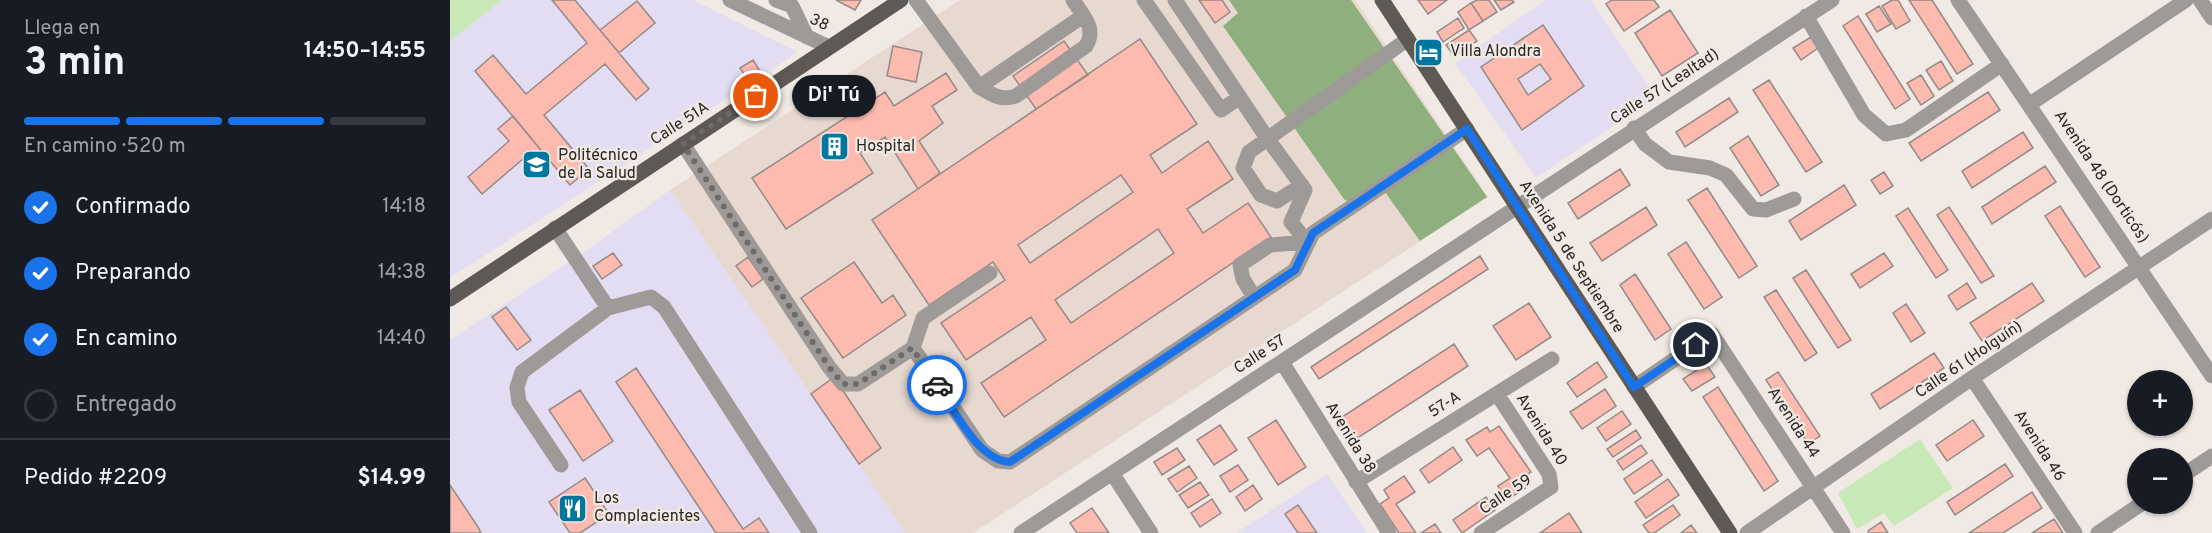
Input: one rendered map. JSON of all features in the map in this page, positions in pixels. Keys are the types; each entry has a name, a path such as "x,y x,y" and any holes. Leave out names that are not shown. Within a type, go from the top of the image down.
{"main road":[{"name":"Calle 51A","path":"450,298 901,0"},
{"name":"Avenida 5 de Septiembre","path":"1382,0 1730,533"}],"street":[{"name":"38","path":"730,0 754,4 807,37 829,47"},
{"path":"776,0 792,6 807,37"},
{"path":"916,0 979,87 992,95 1006,99 1016,96 1086,46 1091,37 1090,27 1073,0"},
{"path":"1240,97 1221,110 1149,6 1173,0 1240,97 1267,138 1302,185 1305,190 1291,222 1307,242"},
{"name":"Calle 57 (Lealtad)","path":"1517,205 1832,0"},
{"name":"Avenida 48 (Dorticós)","path":"1958,0 2212,376"},
{"path":"2030,104 2186,0"},
{"path":"2200,0 2212,18"},
{"path":"979,87 1083,16"},
{"path":"1806,16 1864,116 1886,134 1906,130 2002,64"},
{"path":"1302,185 1277,201 1261,195 1243,168 1249,152 1408,39"},
{"path":"1634,128 1645,144 1669,162 1719,170 1733,182 1754,209 1766,210 1794,199"},
{"path":"912,348 982,450 998,461 1010,462 1295,270 1313,233 1467,129"},
{"path":"683,144 829,367 843,384 858,384 912,348 923,318 990,273"},
{"name":"Calle 57","path":"1021,533 1517,205"},
{"name":"Calle 61 (Holguín)","path":"1747,533 1972,378 2212,219"},
{"path":"555,228 608,308"},
{"path":"1254,297 1243,279 1240,265 1270,245 1307,242"},
{"path":"561,465 519,402 517,387 522,372 608,308 651,297 664,307 810,533"},
{"name":"Avenida 44","path":"1634,387 1712,334 1843,533"},
{"name":"57-A","path":"1356,482 1552,359"},
{"name":"Avenida 38","path":"1282,362 1389,533"},
{"name":"Avenida 46","path":"1972,378 2075,533"},
{"name":"Avenida 40","path":"1497,394 1549,474 1551,487"},
{"path":"2193,469 2212,456"},
{"path":"1112,473 1150,533"},
{"name":"Calle 59","path":"1481,533 1551,487"},
{"path":"2098,533 2127,513"}],"shaded area":[{"name":"Politécnico de la Salud","path":"502,0 693,0 798,52 450,278 450,41"},
{"path":"960,0 1355,0 1488,197 973,533 905,533 670,190"},
{"path":"1546,0 1591,0 1656,97 1536,178 1455,63"},
{"path":"670,190 905,533 450,533 450,340 580,255"},
{"path":"1327,474 1367,533 1236,533"}],"green space":[{"path":"450,0 502,0 450,41"},
{"path":"1229,0 1351,0 1487,197 1420,241 1380,185 1351,204 1344,199 1223,26 1238,13"},
{"path":"1920,439 1953,488 1894,526 1884,513 1857,529 1838,493"}],"building":[{"path":"552,0 575,0 649,89 636,100 605,64 544,115 589,169 570,185 475,71 493,55 526,94 587,43"},
{"path":"836,0 861,0 855,10"},
{"path":"1199,0 1222,0 1230,12 1215,23"},
{"path":"1418,0 1447,0 1428,14"},
{"path":"1477,0 1489,0 1497,12 1483,21 1471,3"},
{"path":"1494,0 1512,0 1514,2 1501,10"},
{"path":"1612,0 1654,0 1659,7 1624,31 1606,4"},
{"path":"1892,0 1898,0 1910,21 1896,29 1882,6"},
{"path":"1909,0 1932,0 1973,64 1957,74"},
{"path":"637,1 655,23 619,53 600,30"},
{"path":"1471,3 1483,21 1469,30 1458,12"},
{"path":"1879,6 1891,24 1877,32 1866,14"},
{"path":"1670,10 1698,53 1662,76 1635,33"},
{"path":"1858,16 1910,99 1895,109 1843,26"},
{"path":"1458,18 1464,28 1443,42 1437,32"},
{"path":"1543,25 1584,86 1522,130 1481,67","holes":["1540,64 1551,79 1528,95 1518,79"]},
{"path":"1469,30 1477,41 1454,56 1446,45"},
{"path":"1811,37 1818,48 1801,60 1793,48"},
{"path":"1140,39 1197,124 1150,155 1162,173 1208,141 1233,179 1187,209 1203,233 1248,203 1271,237 1004,417 981,383 1046,340 1031,317 966,360 941,323 1005,280 993,262 929,305 872,220","holes":["1121,175 1133,192 1030,263 1018,245","1158,229 1174,253 1071,323 1055,300"]},
{"path":"1064,41 1088,75 1036,109 1013,76"},
{"path":"893,46 922,52 916,82 887,76"},
{"path":"753,60 761,73 748,80 740,68"},
{"path":"1941,61 1953,81 1939,90 1926,70"},
{"name":"Hospital","path":"946,73 957,90 932,106 943,123 919,141 940,173 918,189 885,137 860,153 873,173 786,229 752,178 885,92 894,106"},
{"path":"1921,75 1934,96 1921,105 1907,83"},
{"path":"1769,80 1822,162 1806,172 1753,90"},
{"path":"1988,92 2000,110 1921,161 1909,143"},
{"path":"1729,98 1738,112 1685,147 1676,132"},
{"path":"513,116 544,154 530,167 523,159 482,194 468,177 509,141 498,129"},
{"path":"2023,132 2033,148 1972,188 1962,171"},
{"path":"1748,136 1779,185 1761,196 1730,148"},
{"path":"2045,166 2056,182 1992,224 1982,207"},
{"path":"1620,169 1630,185 1578,219 1568,203"},
{"path":"1884,172 1893,186 1880,194 1871,180"},
{"path":"1844,185 1856,205 1801,240 1789,221"},
{"path":"1707,188 1757,266 1739,278 1688,200"},
{"path":"2060,206 2100,267 2085,277 2045,216"},
{"path":"1646,207 1657,225 1602,261 1590,243"},
{"path":"1949,207 1994,276 1981,283 1937,215"},
{"path":"1908,208 1948,270 1936,278 1896,216"},
{"path":"1686,242 1722,297 1704,309 1668,254"},
{"path":"613,253 622,265 602,279 593,266"},
{"path":"1884,253 1893,266 1860,288 1851,274"},
{"path":"1480,256 1488,269 1319,379 1311,367"},
{"path":"748,257 763,279 752,287 736,266"},
{"path":"854,262 882,303 893,295 906,315 843,358 801,298"},
{"path":"1806,270 1851,340 1838,348 1793,278"},
{"path":"1635,274 1671,329 1655,340 1620,285"},
{"path":"1967,283 1976,298 1957,310 1948,296"},
{"path":"2032,283 2044,301 1982,341 1970,323"},
{"path":"1776,290 1817,353 1805,361 1764,297"},
{"path":"1529,303 1551,337 1516,360 1493,326"},
{"path":"1906,304 1925,333 1911,342 1893,313"},
{"path":"506,307 531,340 517,350 492,317"},
{"path":"1454,344 1468,366 1353,441 1339,419"},
{"path":"1934,353 1944,368 1880,409 1871,394"},
{"path":"1597,362 1607,377 1577,397 1567,383"},
{"path":"1706,364 1715,377 1692,391 1683,379"},
{"path":"636,368 743,529 759,518 769,533 716,533 616,382"},
{"path":"1778,372 1820,436 1808,444 1766,380"},
{"path":"834,377 881,448 859,464 811,394"},
{"path":"1718,387 1778,481 1764,491 1703,397"},
{"path":"1605,389 1616,406 1582,429 1570,412"},
{"path":"580,390 613,441 583,461 549,410"},
{"path":"1622,411 1631,424 1606,441 1597,428"},
{"path":"1276,420 1306,467 1278,485 1248,438"},
{"path":"1973,420 1984,436 1947,461 1936,445"},
{"path":"1220,425 1237,450 1214,465 1197,440"},
{"path":"1499,426 1531,472 1524,477 1530,485 1507,500 1498,486 1510,478 1489,448 1477,456 1466,440 1487,427 1490,432"},
{"path":"1636,430 1641,438 1613,457 1607,449"},
{"path":"1641,445 1647,453 1623,470 1617,461"},
{"path":"1453,447 1462,460 1429,483 1420,470"},
{"path":"1177,448 1185,460 1162,475 1154,462"},
{"path":"1652,460 1662,475 1634,494 1624,479"},
{"path":"2005,464 2013,476 1955,515 1947,502"},
{"path":"1238,465 1248,480 1230,492 1220,476"},
{"path":"1189,466 1197,478 1177,492 1168,479"},
{"path":"1404,476 1415,492 1396,504 1416,533 1399,533 1380,504 1389,498 1384,490"},
{"path":"585,478 609,514 580,533 570,533 549,502"},
{"path":"1668,479 1679,495 1646,518 1635,502"},
{"path":"1200,482 1209,495 1188,508 1179,495"},
{"path":"450,485 478,527 481,533 450,533"},
{"path":"1253,485 1262,499 1245,511 1236,497"},
{"path":"2032,492 2042,508 2003,533 1969,533"},
{"path":"1486,497 1495,510 1462,533 1453,520"},
{"path":"1212,499 1221,513 1200,527 1191,513"},
{"path":"1298,505 1317,533 1298,533 1285,514"},
{"path":"1673,505 1680,515 1654,533 1649,533 1643,525"},
{"path":"1092,508 1109,533 1077,533 1070,523"},
{"path":"1569,513 1582,533 1540,533"},
{"path":"2054,519 2063,533 2032,533"},
{"path":"1881,522 1888,533 1869,533 1868,531"},
{"path":"1435,524 1441,533 1421,533"},
{"path":"1691,525 1697,533 1681,533"}],"way so far":[{"path":"756,96 683,144 829,367 843,384 858,384 912,348 937,385"}],"place":[{"name":"Villa Alondra","path":"1429,52"},
{"name":"Di' Tú","path":"756,96"},
{"name":"Hospital","path":"835,147"},
{"name":"Politécnico de la Salud","path":"537,165"},
{"name":"Los Complacientes","path":"573,508"}],"route":[{"path":"937,385 982,450 998,461 1010,462 1295,270 1313,233 1467,129 1634,387 1696,345"}]}
